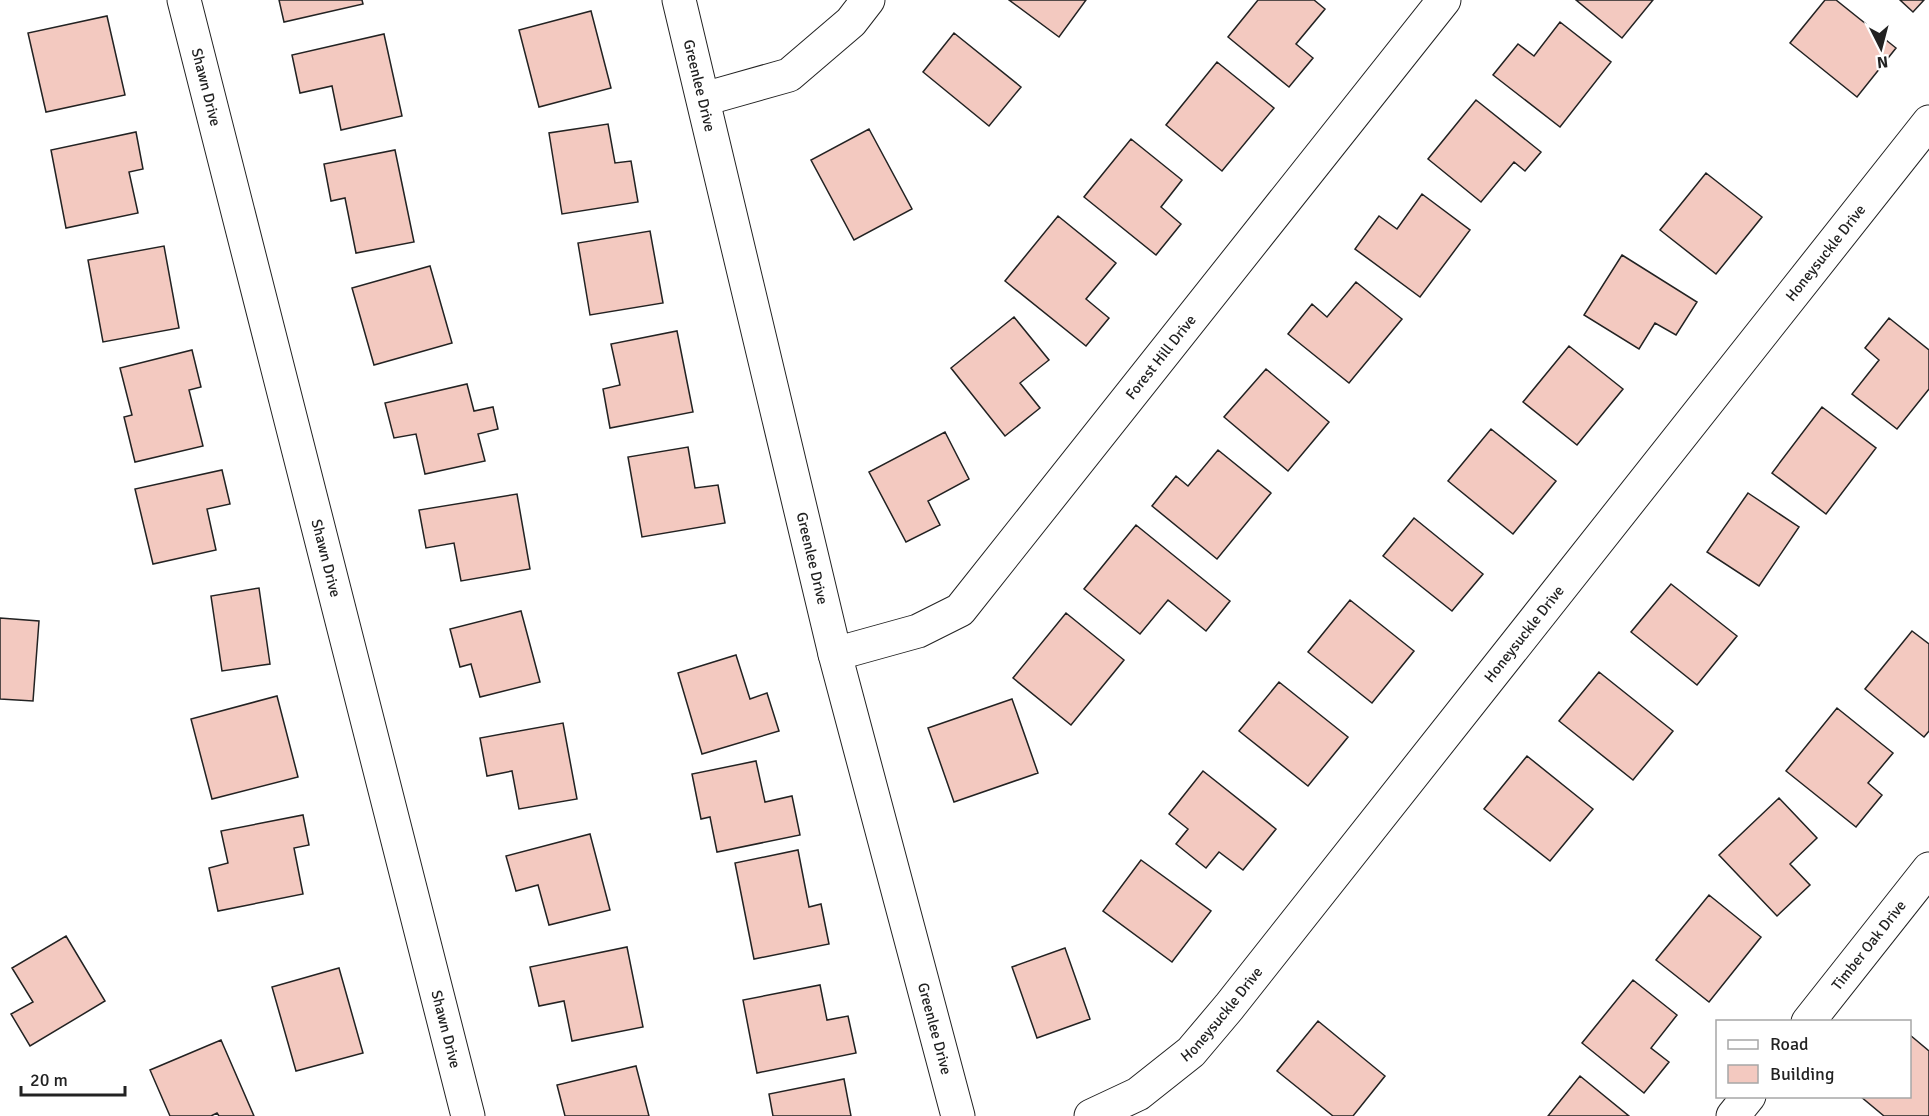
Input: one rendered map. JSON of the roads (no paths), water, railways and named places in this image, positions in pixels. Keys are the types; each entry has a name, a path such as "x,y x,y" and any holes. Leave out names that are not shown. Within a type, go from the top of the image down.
{"street":[{"name":"Shawn Drive","path":"184,0 464,1114"},
{"name":"Greenlee Drive","path":"679,0 836,654 957,1116"},
{"path":"704,99 789,75 851,22 868,0"},
{"name":"Forest Hill Drive","path":"836,654 918,631 960,610 1444,0"},
{"name":"Honeysuckle Drive","path":"1091,1116 1138,1094 1191,1052 1229,1007 1929,122"},
{"name":"Timber Oak Drive","path":"1810,1020 1929,869"},
{"path":"1733,1116 1747,1098"}]}
